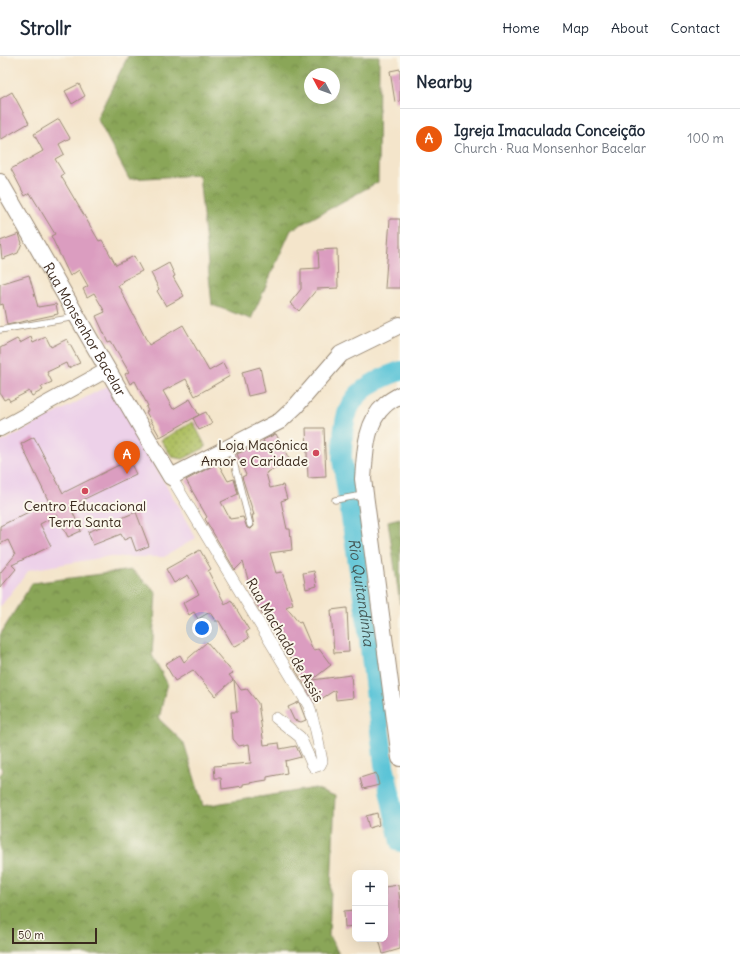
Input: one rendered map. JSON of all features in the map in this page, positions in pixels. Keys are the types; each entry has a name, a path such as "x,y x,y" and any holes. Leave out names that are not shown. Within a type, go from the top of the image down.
{"main road":[{"name":"Rua Monsenhor Bacelar","path":"0,182 107,370 171,477"},
{"path":"171,477 280,421 295,407 341,354 400,325"},
{"path":"400,395 383,406 372,424 365,449 363,479 400,758"}],"street":[{"path":"0,429 107,370"},
{"name":"Rua Machado de Assis","path":"171,477 309,706 322,761 320,765 314,766 312,764 300,737 276,718"}],"lane":[{"path":"0,330 78,317"},
{"path":"230,447 250,526"},
{"path":"335,500 366,495"}],"shaded area":[{"name":"Centro Educacional Terra Santa","path":"109,385 196,538 164,557 105,557 29,570 0,607 0,443"}],"green space":[{"path":"128,56 379,56 378,182 291,230 251,319 212,305 199,175 129,179 97,118"},
{"path":"193,422 206,447 183,459 172,457 161,440"},
{"path":"400,518 400,604 388,521"},
{"path":"132,570 156,592 152,655 167,683 159,719 184,743 203,806 315,788 335,796 329,936 339,954 0,954 0,775 3,771 0,766 0,635 32,583"}],"building":[{"path":"400,69 400,101 395,102 390,71"},
{"path":"79,84 85,96 72,104 65,91"},
{"path":"12,92 29,123 0,140 0,99"},
{"path":"59,119 70,138 59,144 64,154 55,159 64,174 61,176 99,241 102,240 116,265 134,256 142,271 122,281 123,282 118,285 149,345 183,325 209,371 223,363 230,376 195,396 186,379 163,391 173,409 190,399 199,415 160,437 146,412 148,411 146,407 148,406 135,381 130,384 125,374 129,372 111,341 108,342 96,316 105,312 94,293 87,297 83,289 88,286 79,270 70,276 51,236 55,234 30,193 25,196 11,169 43,151 34,134"},
{"path":"390,219 400,219 400,288 385,288"},
{"path":"19,234 22,243 18,253 2,259 0,241"},
{"path":"337,249 338,288 317,289 299,311 290,303 301,289 301,269 319,268 318,250"},
{"path":"169,263 175,276 173,277 184,296 166,306 157,291 159,289 151,273"},
{"path":"29,275 38,307 56,304 58,314 7,325 3,304 0,305 0,284"},
{"path":"31,337 33,343 46,337 51,347 67,339 80,363 68,368 66,363 47,372 52,382 41,387 43,390 32,396 29,391 10,401 8,398 4,400 0,393 0,348 17,339 20,343"},
{"path":"260,367 265,392 248,396 242,372"},
{"path":"206,412 212,424 199,430 193,418"},
{"name":"Loja Maçônica Amor e Caridade","path":"306,428 324,428 326,477 308,478"},
{"path":"276,434 289,459 266,473 270,488 283,485 287,499 281,501 287,529 290,529 292,550 270,553 276,573 282,572 293,604 286,607 299,623 301,622 313,650 319,649 331,665 312,680 351,675 353,698 336,700 335,690 315,703 295,669 298,667 284,649 285,648 271,629 254,600 243,562 235,570 205,519 207,517 186,480 218,463 228,481 234,479 238,494 221,502 230,519 243,517 247,528 251,529 254,526 252,515 254,515 242,477 246,475 237,454 264,442 263,440"},
{"path":"34,437 63,493 129,460 136,474 70,506 81,531 68,537 57,515 40,524 51,546 12,565 16,569 0,588 0,573 15,555 8,540 0,544 0,526 49,502 21,444"},
{"path":"136,512 149,546 136,551 131,537 124,540 121,534 93,545 88,532"},
{"path":"200,550 211,569 208,571 225,604 231,600 249,630 246,632 249,638 234,647 219,621 215,621 210,612 198,619 194,612 189,615 183,603 199,594 188,575 174,583 166,569"},
{"path":"314,571 317,586 306,589 303,573"},
{"path":"347,608 349,652 334,653 331,610"},
{"path":"207,642 233,673 229,675 233,680 215,696 193,670 175,681 165,664 180,655 184,662"},
{"path":"234,680 241,690 247,689 258,703 264,745 279,743 280,749 296,746 301,757 285,761 287,773 267,777 267,780 243,784 243,786 222,789 221,778 215,778 214,766 251,763 249,744 239,746 233,739 231,712 237,712"},
{"path":"299,702 306,720 301,722 294,720 288,707"},
{"path":"376,773 379,785 363,789 360,778"},
{"path":"377,813 379,825 369,828 366,816"},
{"path":"398,885 400,901 400,949 383,954 380,942 388,942 388,887"},
{"path":"352,910 352,926 345,927 344,911"}],"waterway":[{"name":"Rio Quitandinha","path":"400,371 370,385 352,402 347,413 344,426 342,459 367,623 384,765 400,842"}],"place":[{"name":"Loja Maçônica Amor e Caridade","path":"316,453"},
{"name":"Igreja Imaculada Conceição","path":"127,474"},
{"name":"Centro Educacional Terra Santa","path":"85,491"}]}
